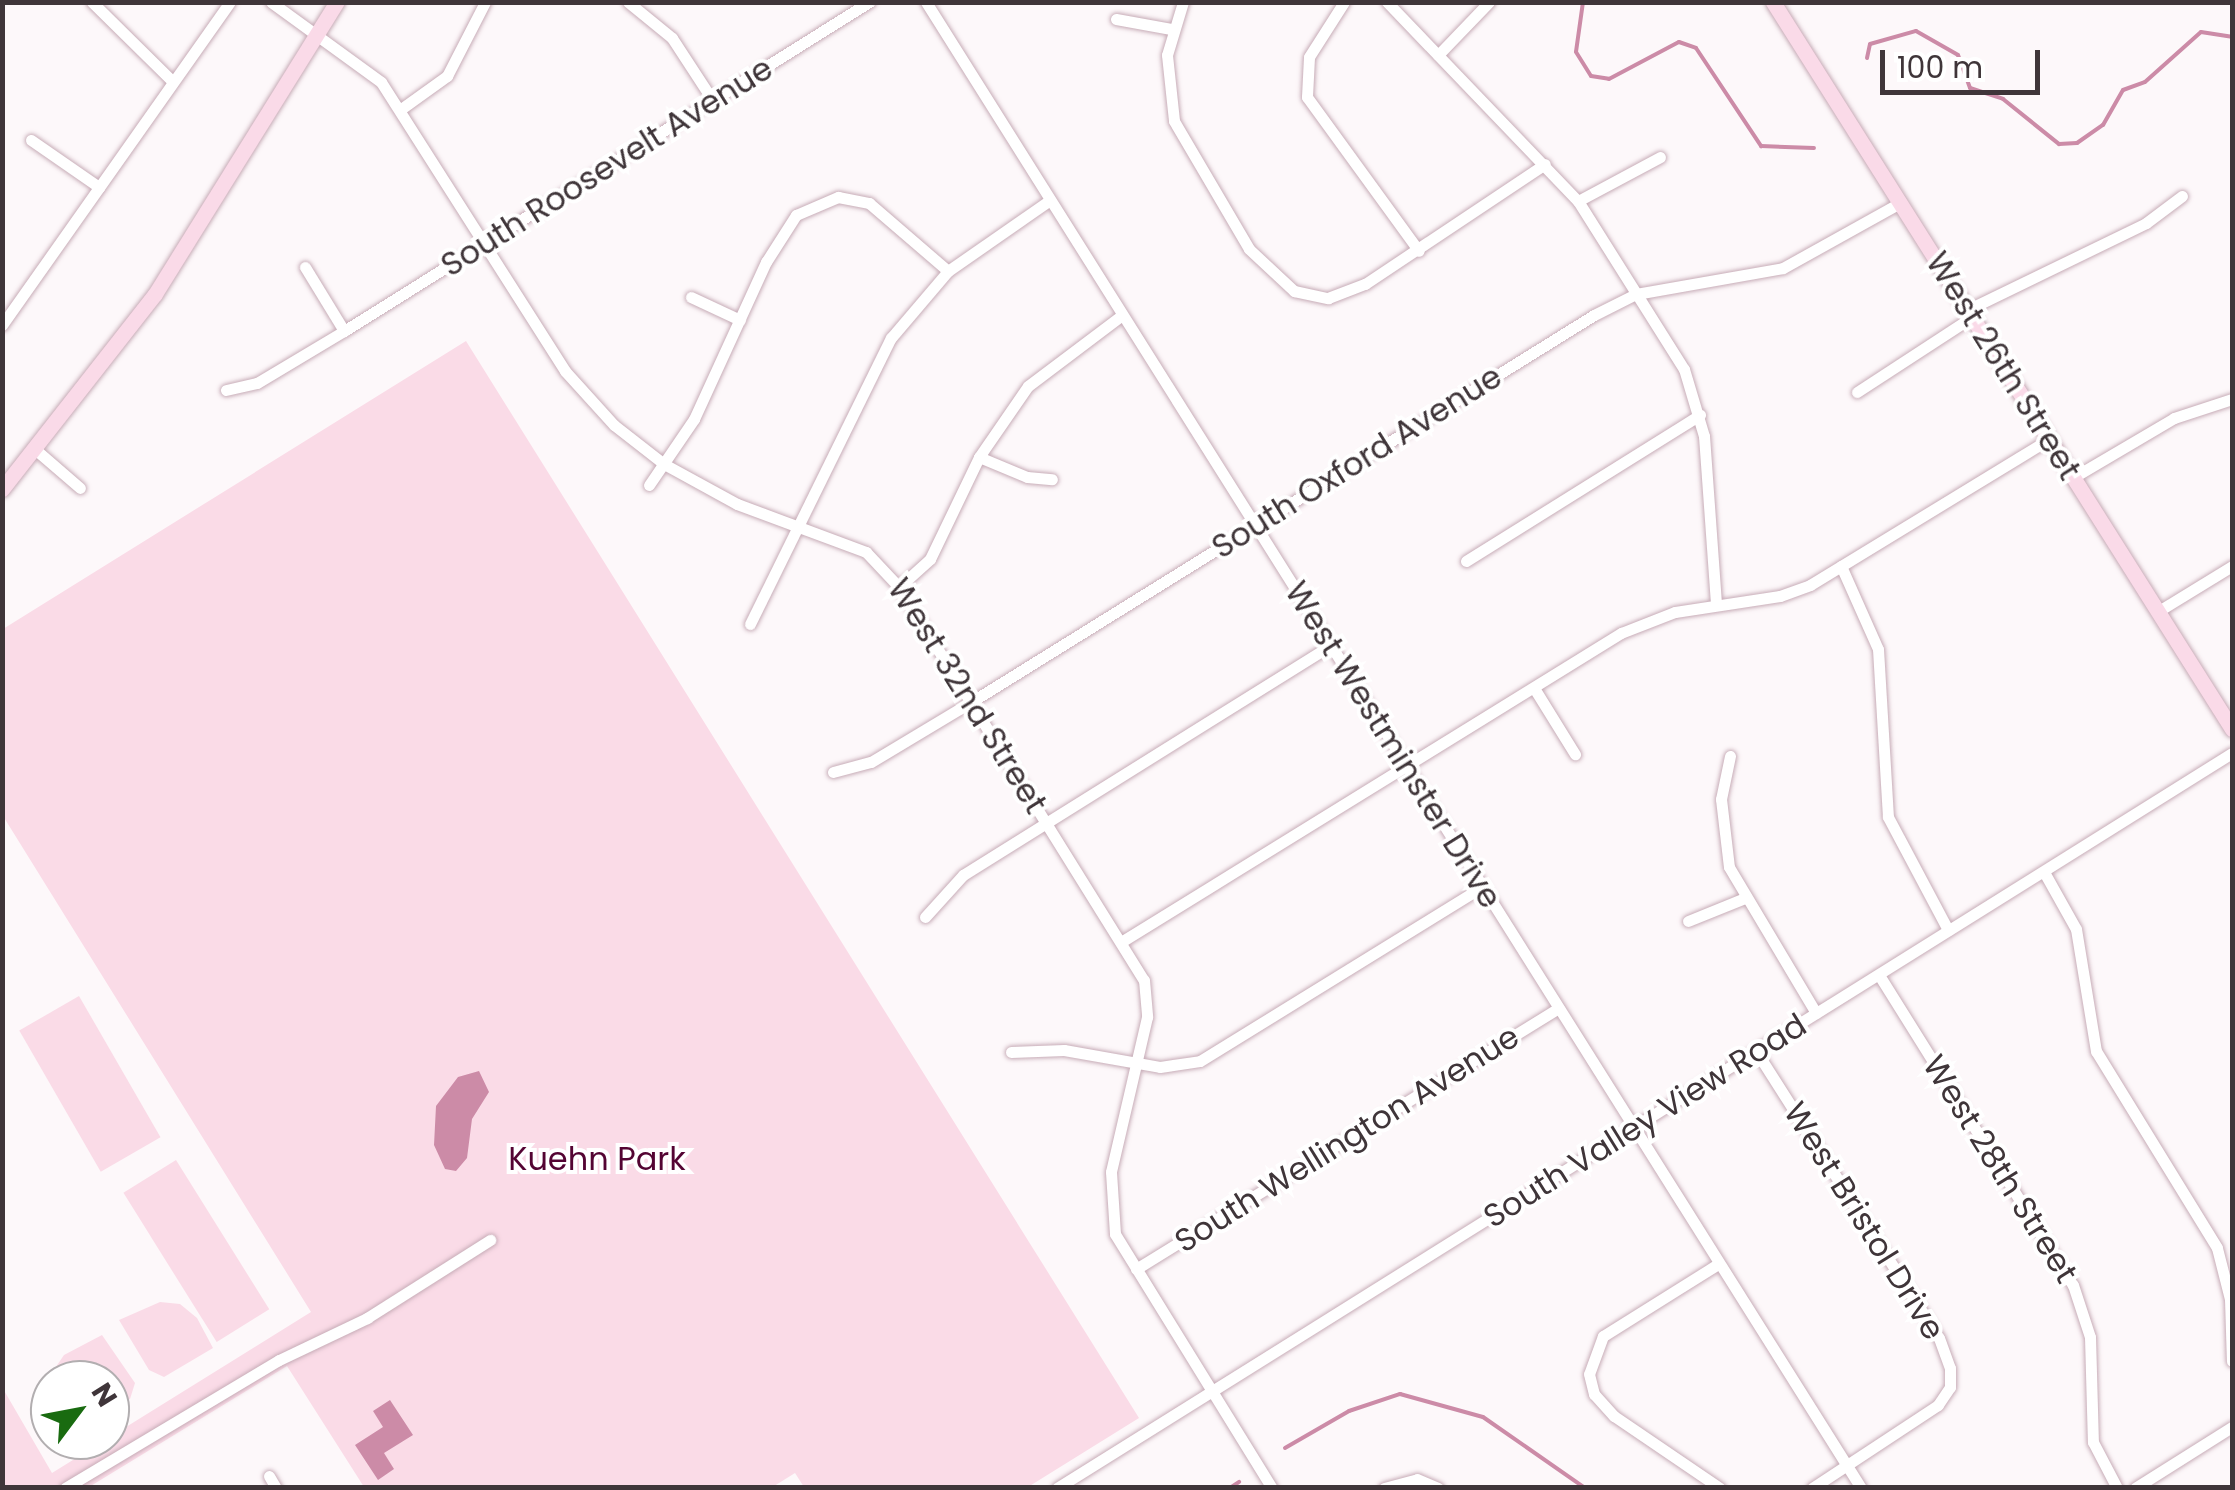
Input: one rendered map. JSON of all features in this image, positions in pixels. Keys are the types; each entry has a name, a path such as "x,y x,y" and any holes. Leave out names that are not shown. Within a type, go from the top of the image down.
{"main road":[{"path":"2,489 155,294 336,2"},
{"name":"West 26th Street","path":"1773,2 2232,730"}],"street":[{"path":"92,2 172,81"},
{"path":"2,325 230,2"},
{"name":"West 32nd Street","path":"271,2 381,82 565,371 614,424 664,464 737,504 866,552 899,587 1121,942 1148,1000 1138,1064 1111,1172 1110,1204 1115,1234 1272,1488"},
{"path":"401,108 447,76 485,2"},
{"path":"628,2 672,38 713,100"},
{"name":"South Roosevelt Avenue","path":"226,390 257,384 869,2"},
{"name":"West Westminster Drive","path":"926,2 1862,1488"},
{"path":"1183,2 1171,29 1167,90 1174,122 1271,277 1304,296 1328,298 1365,284 1420,251 1545,164"},
{"path":"1344,2 1309,56 1307,97 1420,251"},
{"path":"1387,2 1578,202 1684,369 1700,414 1716,602"},
{"path":"1438,55 1490,2"},
{"path":"1116,19 1171,29"},
{"path":"31,140 99,187"},
{"path":"1578,202 1660,157"},
{"path":"1857,392 1970,313 2048,265 2146,223 2182,196"},
{"path":"649,484 694,419 789,222 824,200 848,198 878,207 948,271"},
{"path":"750,624 877,360 948,271 1050,200"},
{"name":"South Oxford Avenue","path":"833,772 870,762 971,702 1636,294 1782,268 1900,203"},
{"path":"305,267 344,331"},
{"path":"690,297 740,320"},
{"path":"899,587 930,559 979,457 1046,368 1121,316"},
{"path":"2074,477 2174,418 2232,399"},
{"path":"1466,561 1700,414"},
{"path":"1121,942 1621,634 1716,602 1780,596 1842,566 2049,439"},
{"path":"36,450 80,488"},
{"path":"979,457 1027,477 1052,479"},
{"path":"1842,566 1878,649 1888,817 1948,930"},
{"path":"2157,612 2232,566"},
{"path":"925,917 962,875 1330,646"},
{"path":"1534,688 1575,754"},
{"name":"South Valley View Road","path":"1057,1488 2232,753"},
{"path":"1730,756 1722,782 1722,827 1729,867 1816,1014"},
{"path":"2044,872 2076,929 2096,1051 2217,1248 2230,1300 2232,1361"},
{"path":"1011,1052 1064,1050 1138,1064 1175,1066 1214,1054 1482,887"},
{"path":"1688,921 1744,898"},
{"name":"West 28th Street","path":"1879,975 2074,1285 2090,1337 2093,1442 2117,1488"},
{"name":"South Wellington Avenue","path":"1136,1269 1558,1009"},
{"name":"West Bristol Drive","path":"1756,1051 1939,1338 1950,1368 1950,1387 1938,1405 1812,1488"},
{"path":"66,1488 280,1360 367,1318 490,1240"},
{"path":"1718,1264 1603,1336 1589,1374 1594,1394 1614,1416 1720,1488"},
{"path":"2135,1488 2232,1427"},
{"path":"1384,1488 1416,1480 1438,1488"}],"green space":[{"name":"Kuehn Park","path":"466,341 1139,1418 1028,1487 804,1487 795,1473 771,1488 364,1487 287,1366 89,1487 3,1488 2,1387 30,1435 30,1460 44,1460 52,1473 73,1460 130,1460 130,1425 311,1312 3,816 3,629"},
{"path":"79,996 160,1137 101,1172 19,1030"},
{"path":"176,1160 269,1309 217,1342 123,1193"},
{"path":"160,1302 180,1304 197,1318 213,1348 164,1377 149,1370 119,1320"},
{"path":"102,1335 119,1360 61,1360"}],"shaded area":[{"path":"479,1071 489,1092 472,1119 467,1158 456,1171 445,1169 434,1145 436,1106 458,1077"},
{"path":"390,1400 413,1435 384,1453 394,1469 378,1480 355,1445 383,1427 373,1411"}],"waterway":[{"path":"1583,2 1576,52 1591,76 1609,79 1679,42 1696,48 1761,146 1814,148"},
{"path":"1867,58 1870,44 1916,31 1958,55 1970,88 2003,99 2059,144 2077,143 2103,125 2123,90 2145,82 2201,32 2232,37"},
{"path":"1285,1448 1349,1411 1400,1394 1483,1417 1585,1488"},
{"path":"1230,1488 1239,1482"}]}
